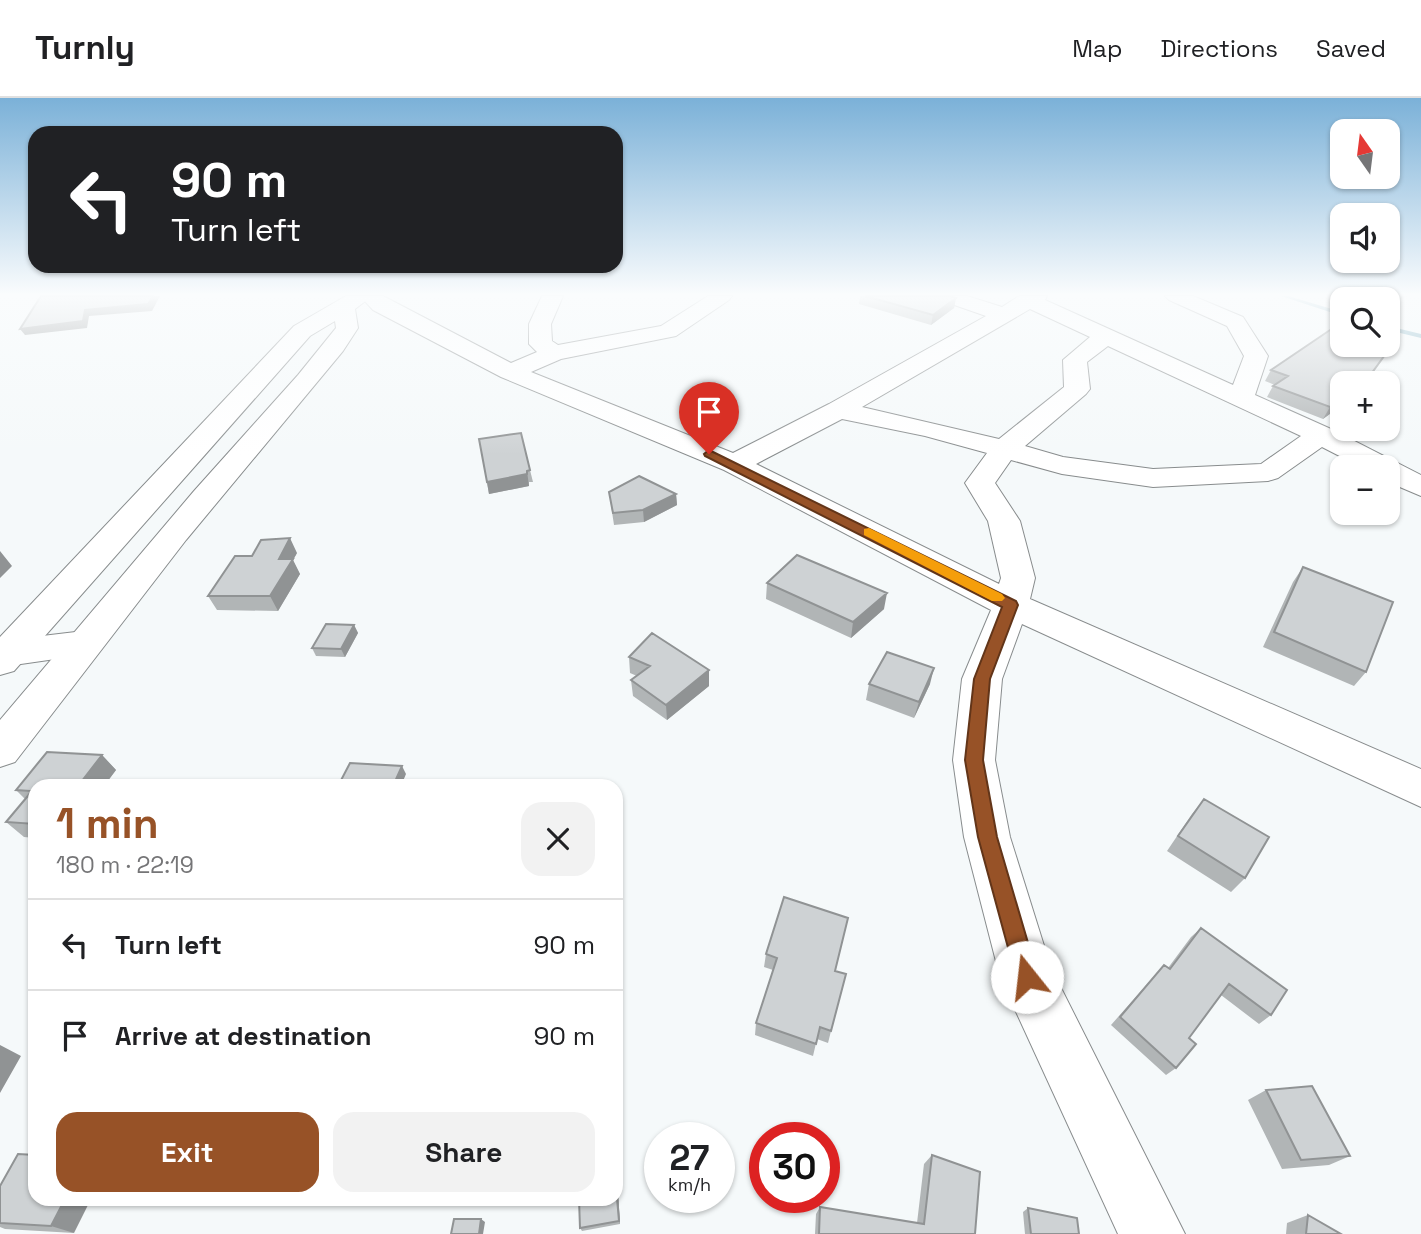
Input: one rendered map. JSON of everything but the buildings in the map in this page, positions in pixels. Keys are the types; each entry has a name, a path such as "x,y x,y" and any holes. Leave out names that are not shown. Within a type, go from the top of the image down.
{"street":[{"path":"2,656 286,349"},
{"path":"0,750 235,461 303,389 333,349"},
{"path":"465,349 510,372 734,464 1011,605 1421,789"},
{"path":"548,349 554,353"},
{"path":"510,372 554,353 575,349"},
{"path":"734,464 838,410 943,349"},
{"path":"1089,349 1075,360 1077,389 1004,449 980,483 1004,521 1018,579 1011,605 982,679 974,760 988,837 1027,977 1152,1234"},
{"path":"1136,349 1360,455"},
{"path":"1240,400 1256,356 1252,349"},
{"path":"838,410 1062,465 1153,478 1268,472 1321,435"},
{"path":"184,460 235,461"},
{"path":"1400,476 1421,487"},
{"path":"2,656 85,644"}],"slow traffic":[{"path":"869,532 997,598"}],"route":[{"path":"709,454 734,464 1011,605 982,679 974,760 988,837 1027,977"}]}
